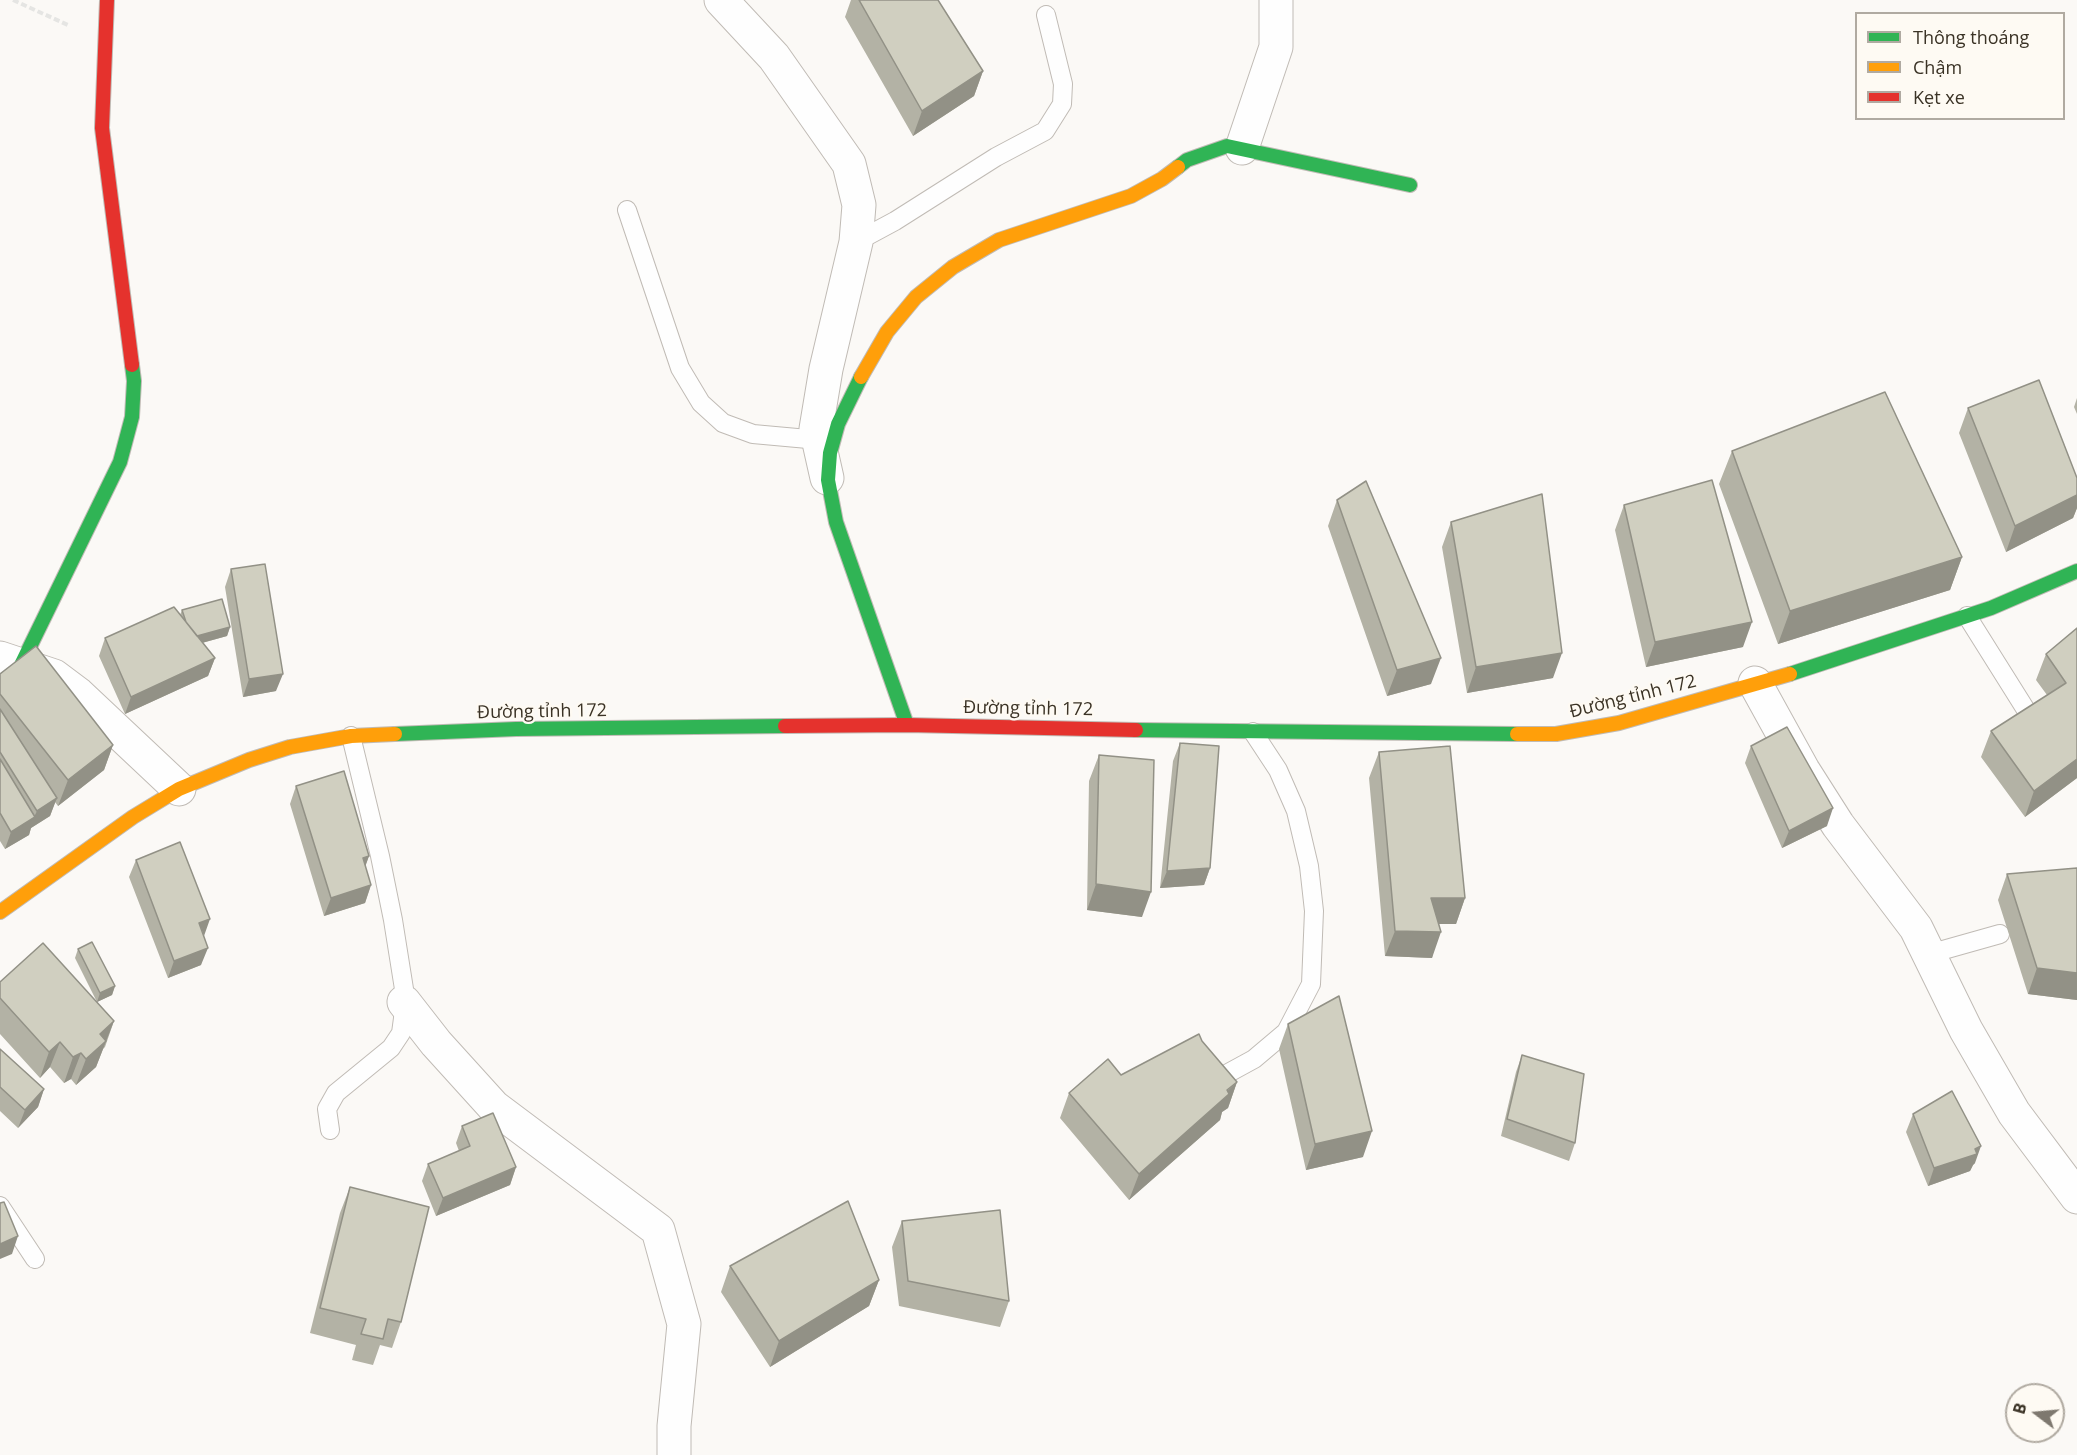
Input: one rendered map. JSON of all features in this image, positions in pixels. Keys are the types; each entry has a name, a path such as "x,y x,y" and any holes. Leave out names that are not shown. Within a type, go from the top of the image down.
{"main road":[{"path":"10,662 120,462 132,417 134,381 131,350 102,128 107,0"},
{"path":"907,725 836,522 828,480 830,453 838,424 852,392 887,332 916,297 953,267 999,240 1131,196 1162,179 1187,160 1227,146 1410,185"},
{"name":"Đường tỉnh 172","path":"0,912 133,817 178,789 249,760 290,747 351,736 516,729 907,725 1253,732 1556,734 1619,723 1821,665 1991,608 2077,571"}],"street":[{"path":"721,0 774,57 849,164 859,205 856,242 826,369 816,429 828,480"},
{"path":"1242,148 1276,47 1275,0"},
{"path":"10,662 54,676 78,694 178,789"},
{"path":"1755,683 1809,779 1839,825 1916,928 1966,1030 2014,1113 2077,1197"},
{"path":"404,1002 436,1043 494,1107 658,1230 684,1324 674,1426 674,1455"}],"lane":[{"path":"856,242 895,221 996,157 1045,131 1062,104 1063,84 1046,15"},
{"path":"627,210 680,368 701,403 723,423 753,434 819,440"},
{"path":"1967,616 2026,710"},
{"path":"1210,1083 1254,1059 1286,1032 1311,984 1314,911 1309,866 1296,811 1278,770 1253,732"},
{"path":"330,1130 327,1108 336,1093 391,1048 401,1033 404,1002 393,920 351,736"},
{"path":"1929,954 2000,934"},
{"path":"0,1206 35,1259"}],"path":[{"path":"13,0 106,43"}],"building":[{"path":"859,0 938,0 983,71 922,111"},
{"path":"2039,380 2077,478 2077,495 2015,526 1968,408"},
{"path":"1885,392 1962,557 1790,611 1732,451"},
{"path":"1712,480 1752,622 1655,642 1624,505"},
{"path":"1366,481 1441,658 1397,670 1337,500"},
{"path":"1542,494 1562,653 1476,667 1451,522"},
{"path":"265,564 283,674 249,679 231,569"},
{"path":"222,599 230,627 197,636 186,622 182,610"},
{"path":"174,607 215,658 131,697 105,638"},
{"path":"2077,628 2077,759 2034,791 1991,731 2066,683 2046,654"},
{"path":"36,646 113,745 68,780 0,694 0,674"},
{"path":"0,709 57,798 37,811 0,752"},
{"path":"1787,727 1833,808 1789,831 1751,746"},
{"path":"1180,743 1219,746 1210,868 1167,871"},
{"path":"1450,746 1465,898 1431,898 1441,932 1395,931 1379,752"},
{"path":"1099,755 1154,760 1151,892 1096,884"},
{"path":"0,759 35,817 11,832 0,813"},
{"path":"344,771 369,856 363,858 371,885 331,898 296,786"},
{"path":"180,842 210,919 199,923 208,948 174,961 136,860"},
{"path":"2077,868 2077,973 2037,968 2007,874"},
{"path":"92,942 115,986 100,993 78,949"},
{"path":"43,943 114,1021 100,1034 106,1041 86,1059 81,1053 73,1057 60,1042 49,1052 0,998 0,982"},
{"path":"1339,996 1372,1131 1315,1144 1288,1024"},
{"path":"1199,1034 1202,1041 1237,1082 1227,1090 1229,1094 1139,1174 1069,1093 1108,1059 1121,1075"},
{"path":"0,1049 44,1089 25,1110 0,1087"},
{"path":"1522,1055 1584,1074 1575,1143 1507,1119"},
{"path":"1952,1091 1981,1146 1975,1149 1977,1154 1934,1168 1913,1114"},
{"path":"493,1113 516,1167 443,1198 428,1164 470,1146 462,1126"},
{"path":"350,1187 429,1207 401,1322 388,1319 383,1339 361,1334 366,1319 320,1308"},
{"path":"848,1201 879,1280 779,1341 730,1266"},
{"path":"4,1202 18,1236 0,1244 0,1203"},
{"path":"1000,1210 1009,1301 908,1281 902,1221"}],"traffic: fast":[{"path":"1178,167 1187,160 1227,146 1410,185"},
{"path":"21,665 120,462 132,417 134,381 132,365"},
{"path":"861,377 838,424 830,453 828,480 836,522 907,725"},
{"path":"1790,674 1991,608 2077,571"},
{"path":"395,734 516,729 785,726"},
{"path":"1136,730 1517,734"}],"traffic: slow":[{"path":"861,377 887,332 916,297 953,267 999,240 1131,196 1162,179 1178,167"},
{"path":"1517,734 1556,734 1619,723 1790,674"},
{"path":"0,912 133,817 179,789 249,760 290,747 351,736 395,734"}],"traffic: jam":[{"path":"107,0 102,128 132,365"},
{"path":"785,726 907,725 1136,730"}]}
